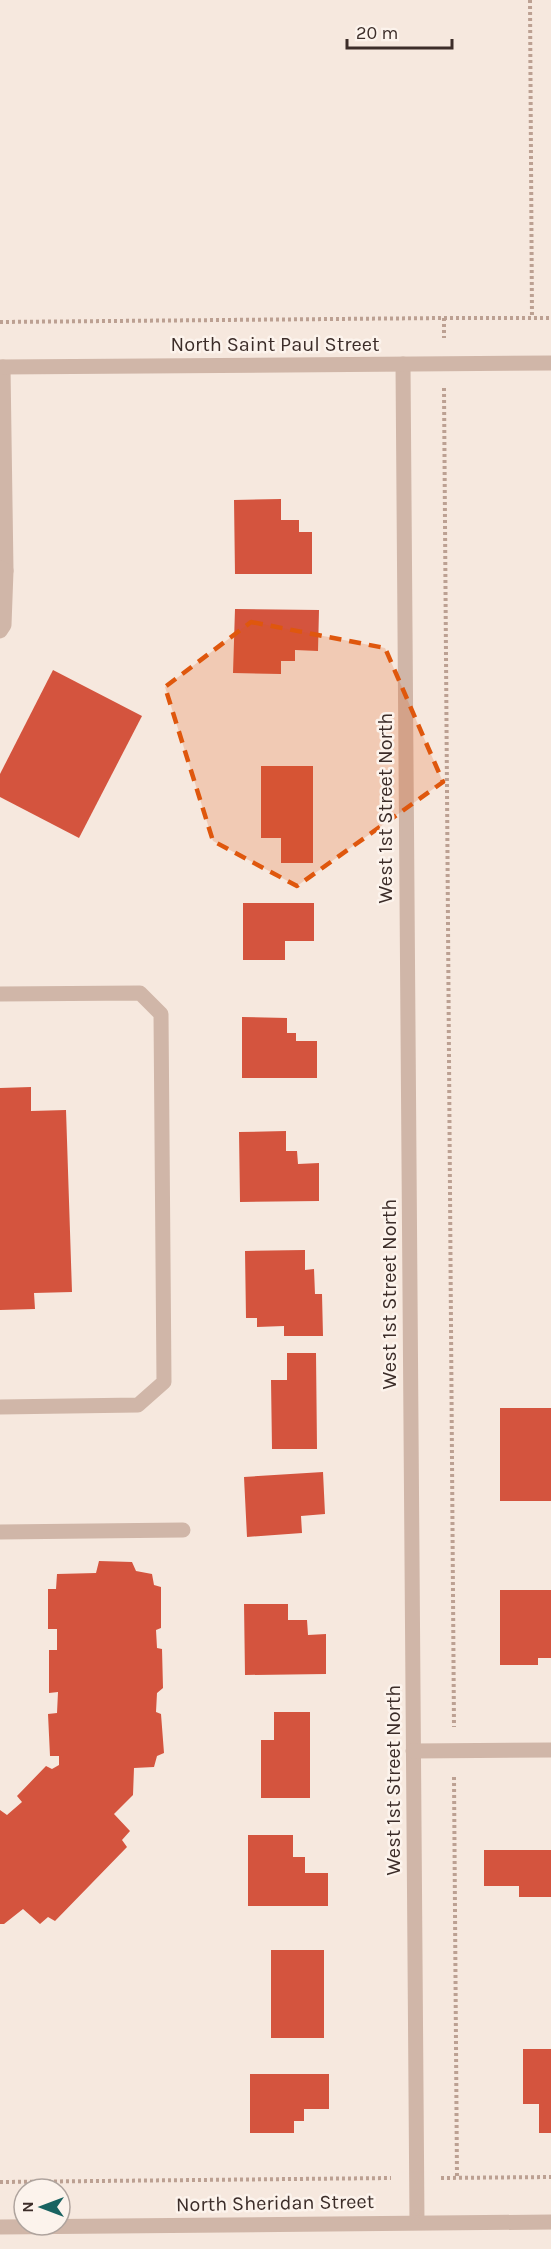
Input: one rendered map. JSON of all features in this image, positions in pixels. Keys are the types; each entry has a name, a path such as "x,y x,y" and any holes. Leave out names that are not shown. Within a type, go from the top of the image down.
{"street":[{"name":"North Saint Paul Street","path":"2,367 551,363"},
{"name":"West 1st Street North","path":"403,364 417,2222"},
{"path":"0,631 4,625 2,367"},
{"path":"0,994 140,993 162,1014 164,1382 138,1405 0,1407"},
{"path":"0,1532 183,1530"},
{"path":"413,1751 551,1750"},
{"name":"North Sheridan Street","path":"0,2227 551,2222"}],"path":[{"path":"530,0 532,318"},
{"path":"444,318 551,318"},
{"path":"0,2182 551,2177"}],"highlighted area":[{"path":"251,622 385,648 443,782 297,886 213,841 165,687"}],"building":[{"path":"281,499 281,520 299,520 299,532 312,532 312,574 235,574 234,500"},
{"path":"235,609 319,610 318,651 295,650 295,661 281,661 281,674 233,673"},
{"path":"53,670 142,716 79,838 0,797 0,774"},
{"path":"261,766 313,766 313,863 281,863 281,838 261,838"},
{"path":"243,903 314,903 314,941 285,941 285,960 243,960"},
{"path":"242,1017 287,1018 287,1033 296,1033 296,1041 317,1041 317,1078 242,1078"},
{"path":"31,1087 31,1111 66,1110 72,1292 34,1293 35,1309 0,1310 0,1088"},
{"path":"286,1131 286,1151 297,1151 298,1164 319,1163 319,1201 240,1202 239,1132"},
{"path":"305,1250 305,1270 314,1269 315,1294 322,1294 323,1336 284,1336 284,1326 257,1327 257,1318 246,1318 245,1251"},
{"path":"287,1353 316,1353 317,1449 272,1449 271,1380 287,1380"},
{"path":"500,1408 551,1408 551,1501 500,1501"},
{"path":"323,1472 325,1514 301,1516 302,1533 247,1537 244,1477"},
{"path":"99,1561 132,1562 136,1571 152,1574 154,1585 161,1587 161,1628 156,1630 157,1648 162,1649 163,1688 157,1693 156,1712 161,1714 164,1753 157,1756 154,1767 134,1768 133,1795 114,1814 130,1831 122,1840 127,1847 55,1921 48,1917 40,1924 23,1909 4,1924 0,1924 0,1810 7,1815 22,1802 17,1796 46,1766 52,1769 59,1765 59,1756 50,1756 48,1714 57,1713 58,1692 49,1693 49,1650 57,1650 57,1629 48,1629 48,1589 56,1589 57,1574 96,1573"},
{"path":"500,1590 551,1590 551,1658 538,1658 538,1665 500,1665"},
{"path":"244,1604 288,1604 288,1620 307,1620 308,1635 326,1634 326,1674 245,1675"},
{"path":"274,1712 310,1712 310,1798 261,1798 261,1740 274,1740"},
{"path":"248,1835 293,1835 293,1857 305,1857 305,1873 328,1873 328,1906 248,1906"},
{"path":"484,1850 551,1850 551,1897 519,1897 519,1886 484,1886"},
{"path":"271,1950 324,1950 324,2038 271,2038"},
{"path":"523,2049 551,2049 551,2133 539,2133 539,2104 523,2104"},
{"path":"250,2074 329,2074 329,2109 304,2109 304,2121 294,2121 294,2133 250,2133"}]}
